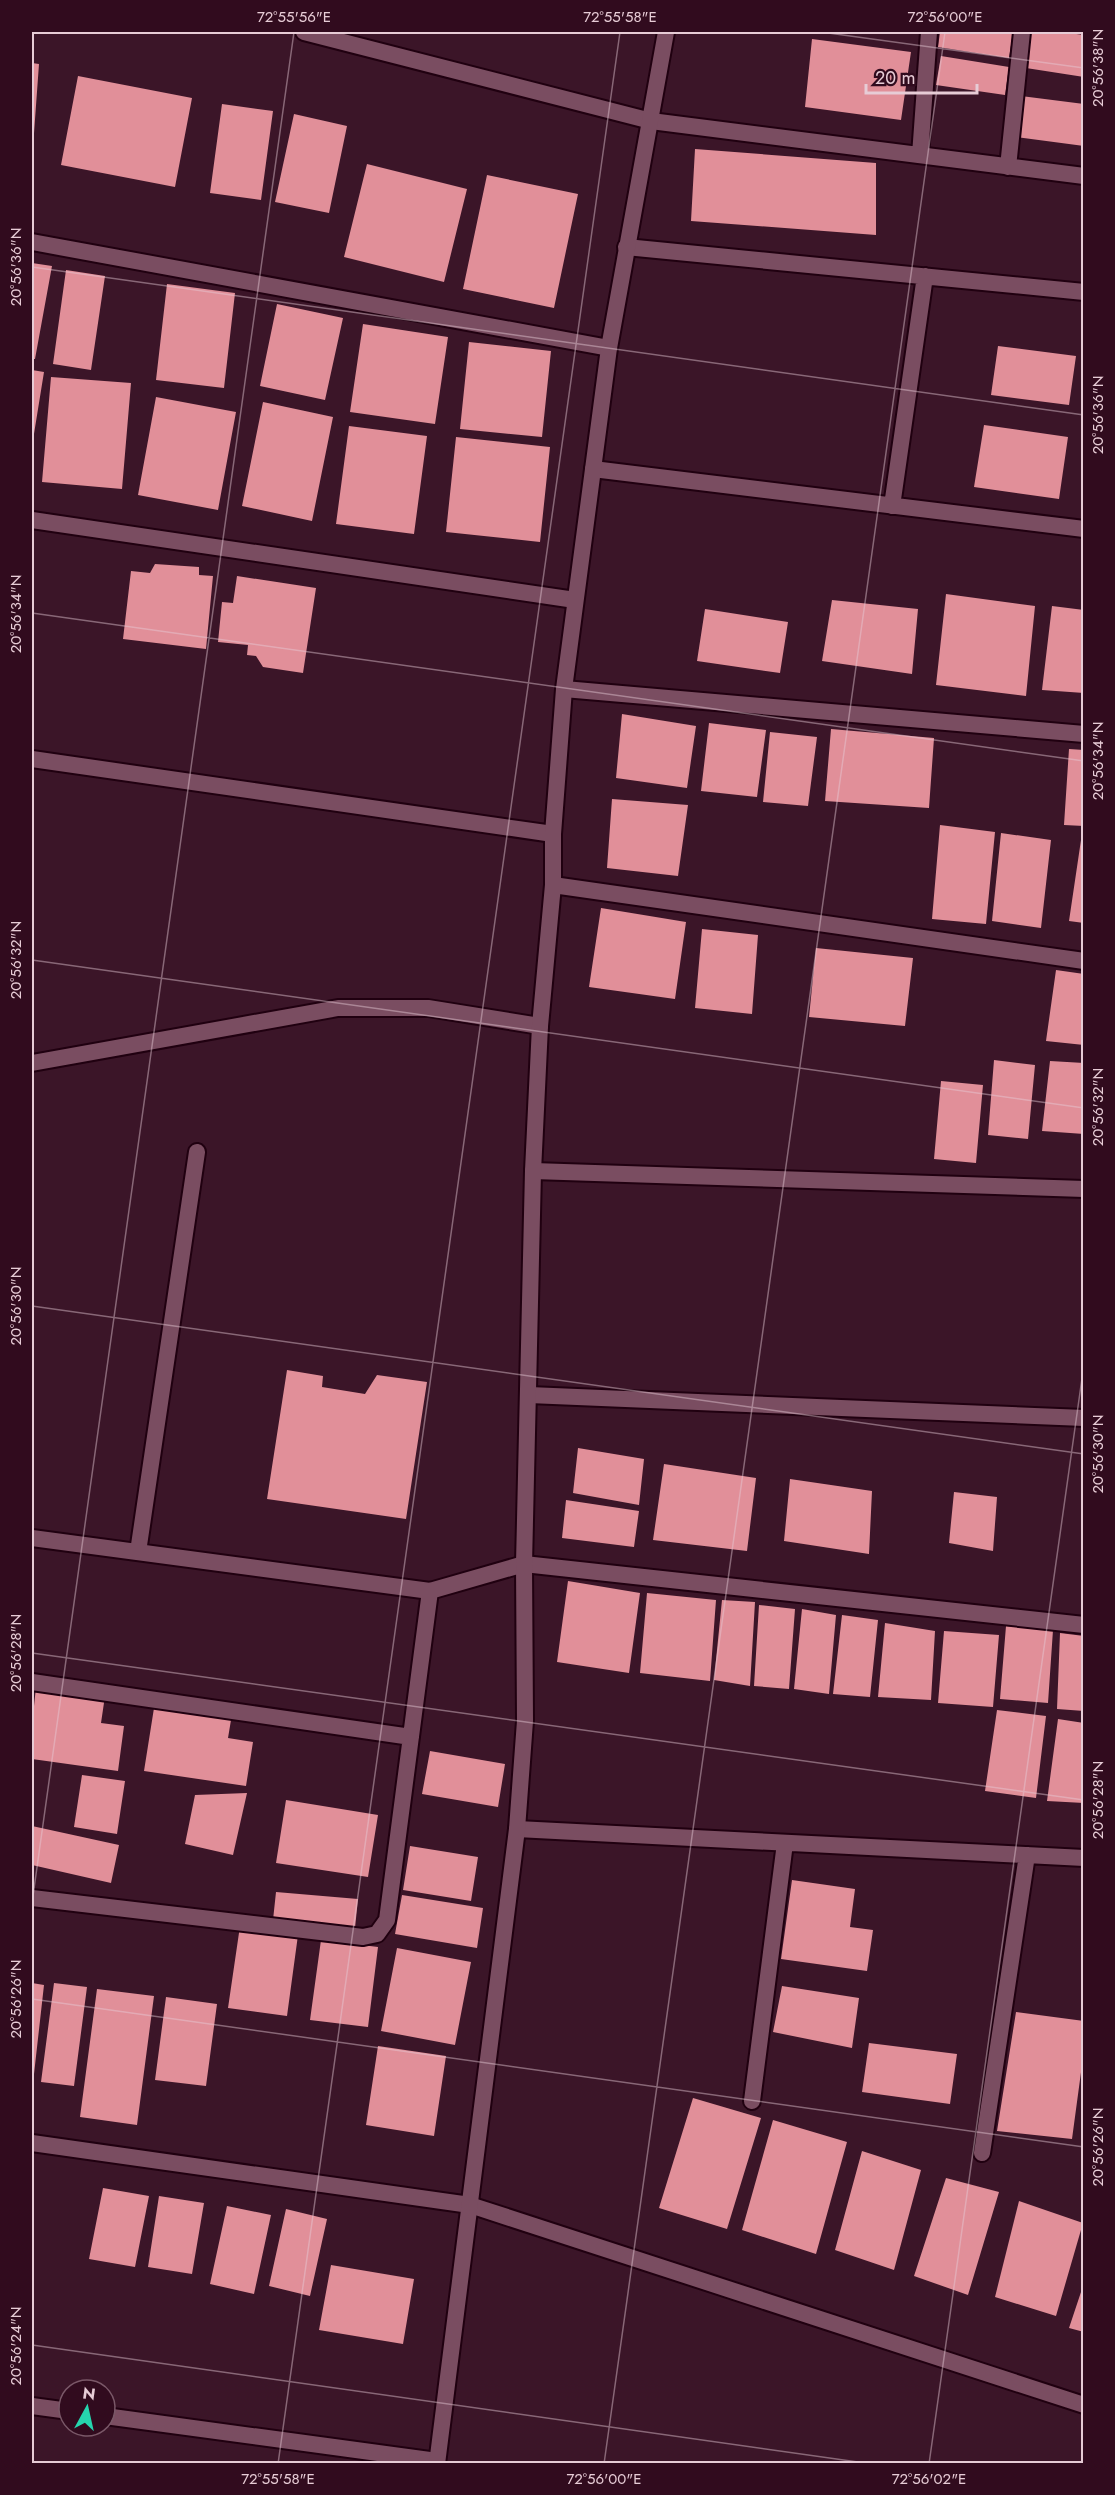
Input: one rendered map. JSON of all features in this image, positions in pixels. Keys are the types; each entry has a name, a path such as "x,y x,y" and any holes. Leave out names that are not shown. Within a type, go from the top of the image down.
{"street":[{"path":"304,32 651,121 1083,176"},
{"path":"117,2418 437,2462 517,1829 525,1721 524,1564 533,1171 540,1026 553,885 553,834 564,689 609,348 666,32"},
{"path":"920,155 929,32"},
{"path":"1008,167 1023,32"},
{"path":"32,242 609,348"},
{"path":"626,247 1083,292"},
{"path":"892,506 925,276"},
{"path":"592,469 1083,529"},
{"path":"32,520 575,600"},
{"path":"564,689 1083,734"},
{"path":"32,759 553,834"},
{"path":"553,885 1083,961"},
{"path":"32,1063 338,1008 428,1008 540,1026"},
{"path":"138,1552 197,1152"},
{"path":"533,1171 1083,1190"},
{"path":"529,1395 1083,1418"},
{"path":"32,1538 430,1591 524,1564 1083,1625"},
{"path":"32,1898 363,1937 377,1934 387,1920 430,1591"},
{"path":"32,1682 411,1737"},
{"path":"517,1829 1083,1858"},
{"path":"752,2101 785,1843"},
{"path":"982,2153 1027,1856"},
{"path":"32,2143 470,2205 1083,2405"},
{"path":"32,2406 57,2409"}],"building":[{"path":"940,32 1013,32 1009,58 938,47"},
{"path":"1031,32 1084,35 1084,77 1026,68"},
{"path":"812,39 911,52 901,120 805,107"},
{"path":"941,56 1009,67 1005,95 936,85"},
{"path":"32,63 39,64 33,147 32,147"},
{"path":"78,76 192,98 175,187 61,165"},
{"path":"1021,96 1084,104 1084,146 1016,137"},
{"path":"222,104 273,111 261,200 210,193"},
{"path":"294,114 347,126 329,213 275,202"},
{"path":"695,149 876,163 876,235 691,221"},
{"path":"367,164 467,189 444,282 344,257"},
{"path":"487,175 578,194 554,308 463,289"},
{"path":"32,263 52,266 35,359 32,359"},
{"path":"66,270 105,276 91,370 53,364"},
{"path":"167,284 235,293 224,388 156,380"},
{"path":"277,304 343,318 325,400 260,386"},
{"path":"363,324 448,337 435,424 350,412"},
{"path":"469,342 551,351 542,437 460,429"},
{"path":"998,346 1076,356 1069,405 991,395"},
{"path":"32,370 44,372 33,440 32,440"},
{"path":"51,377 131,383 122,489 42,482"},
{"path":"156,397 236,412 218,510 138,495"},
{"path":"263,402 333,417 312,521 242,506"},
{"path":"984,425 1068,437 1059,499 974,487"},
{"path":"349,426 427,436 414,534 336,524"},
{"path":"456,437 550,447 540,542 446,532"},
{"path":"155,564 199,567 199,575 213,576 206,649 123,639 131,571 150,573"},
{"path":"237,576 316,588 303,673 263,667 256,656 247,655 248,645 218,642 222,602 233,603"},
{"path":"946,594 1035,606 1026,696 936,685"},
{"path":"832,600 918,609 912,674 822,661"},
{"path":"1052,606 1084,610 1084,693 1042,690"},
{"path":"705,609 788,622 780,673 697,661"},
{"path":"622,714 696,726 687,788 616,778"},
{"path":"709,723 766,730 757,797 701,791"},
{"path":"831,729 934,738 929,808 825,801"},
{"path":"770,732 817,737 808,806 763,802"},
{"path":"1069,749 1084,750 1084,826 1064,825"},
{"path":"612,799 688,805 678,876 607,868"},
{"path":"940,825 995,832 986,924 932,919"},
{"path":"1001,833 1051,840 1041,928 992,921"},
{"path":"1081,840 1084,840 1084,923 1069,921"},
{"path":"601,908 686,922 675,999 589,987"},
{"path":"702,929 758,935 752,1014 695,1008"},
{"path":"816,948 913,958 905,1026 809,1017"},
{"path":"1056,970 1084,974 1084,1045 1046,1041"},
{"path":"994,1060 1035,1065 1028,1139 988,1135"},
{"path":"1050,1061 1084,1063 1084,1134 1042,1131"},
{"path":"941,1081 983,1085 976,1163 934,1159"},
{"path":"287,1370 323,1376 322,1387 365,1394 377,1375 427,1382 406,1519 267,1499"},
{"path":"578,1448 644,1459 639,1505 573,1493"},
{"path":"664,1464 756,1478 747,1551 653,1540"},
{"path":"790,1479 872,1491 869,1554 784,1541"},
{"path":"954,1492 997,1497 993,1551 949,1543"},
{"path":"566,1500 639,1511 634,1547 562,1538"},
{"path":"568,1581 640,1593 629,1673 557,1662"},
{"path":"647,1593 716,1600 710,1681 640,1673"},
{"path":"722,1600 755,1602 750,1686 714,1680"},
{"path":"759,1605 795,1609 789,1689 754,1686"},
{"path":"802,1609 836,1615 829,1694 794,1689"},
{"path":"842,1615 878,1620 870,1697 833,1694"},
{"path":"885,1623 935,1631 931,1700 878,1697"},
{"path":"1006,1626 1053,1630 1048,1703 1000,1699"},
{"path":"944,1631 999,1635 993,1707 938,1703"},
{"path":"1060,1633 1084,1636 1084,1711 1057,1709"},
{"path":"36,1687 105,1696 101,1723 124,1726 118,1771 32,1759 32,1725"},
{"path":"154,1708 231,1720 228,1738 253,1742 246,1786 144,1771"},
{"path":"997,1710 1046,1716 1036,1798 985,1791"},
{"path":"1058,1719 1084,1723 1084,1803 1047,1801"},
{"path":"430,1751 505,1764 498,1807 422,1794"},
{"path":"82,1775 125,1781 117,1834 74,1827"},
{"path":"247,1793 233,1855 185,1844 195,1795"},
{"path":"286,1800 378,1815 368,1877 276,1863"},
{"path":"32,1826 119,1845 111,1883 32,1865"},
{"path":"410,1846 478,1857 471,1901 403,1890"},
{"path":"792,1880 855,1889 850,1927 873,1930 867,1971 781,1959"},
{"path":"276,1892 358,1899 355,1928 273,1920"},
{"path":"402,1895 483,1908 477,1948 395,1934"},
{"path":"240,1926 298,1935 287,2016 228,2008"},
{"path":"321,1940 378,1947 368,2027 310,2020"},
{"path":"397,1948 471,1962 455,2045 381,2031"},
{"path":"32,1983 44,1985 33,2083 32,2083"},
{"path":"54,1983 87,1987 74,2086 41,2082"},
{"path":"782,1986 859,1998 852,2048 773,2032"},
{"path":"97,1989 154,1996 137,2125 80,2117"},
{"path":"166,1997 217,2004 206,2086 155,2080"},
{"path":"1016,2012 1084,2021 1084,2050 1072,2139 997,2131"},
{"path":"869,2043 957,2054 950,2104 862,2092"},
{"path":"378,2046 446,2056 434,2136 366,2125"},
{"path":"693,2098 761,2118 727,2229 659,2208"},
{"path":"773,2120 847,2142 816,2254 742,2230"},
{"path":"862,2151 921,2170 894,2270 835,2250"},
{"path":"946,2178 999,2192 968,2295 914,2276"},
{"path":"103,2188 149,2196 135,2267 89,2259"},
{"path":"159,2196 204,2203 192,2274 148,2267"},
{"path":"1019,2201 1083,2223 1056,2316 995,2297"},
{"path":"227,2206 271,2215 254,2294 210,2284"},
{"path":"286,2209 327,2219 310,2296 269,2286"},
{"path":"331,2265 414,2279 403,2344 319,2330"},
{"path":"1084,2283 1084,2332 1069,2328"}]}
